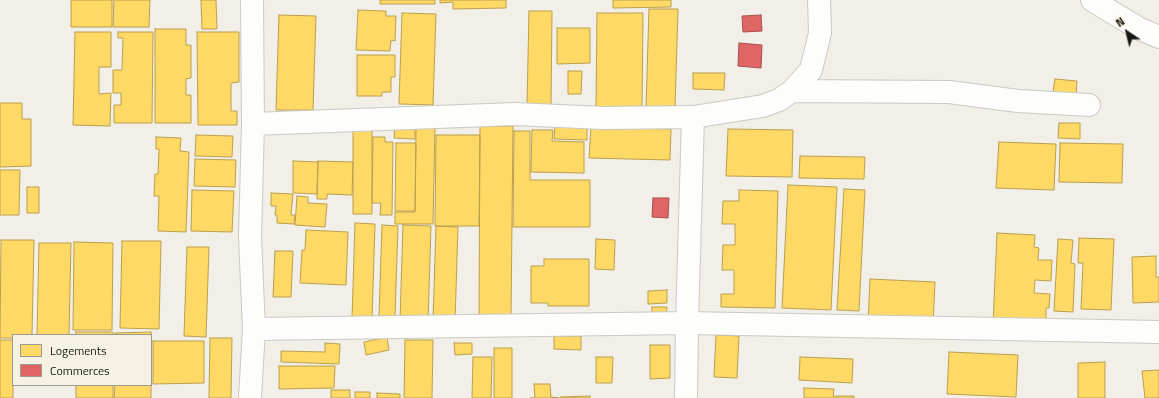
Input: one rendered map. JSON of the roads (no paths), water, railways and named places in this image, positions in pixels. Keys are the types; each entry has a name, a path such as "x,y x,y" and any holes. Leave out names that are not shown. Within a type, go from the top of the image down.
{"street":[{"path":"250,398 254,329 250,237 253,124 252,0"},
{"path":"253,124 515,114 602,118 693,117 763,106 779,100 792,91 811,70 820,33 819,0"},
{"path":"1092,0 1138,28 1159,37"},
{"path":"792,91 949,92 1018,101 1089,105"},
{"path":"686,398 693,117"},
{"path":"254,329 687,323 1159,332"}]}
